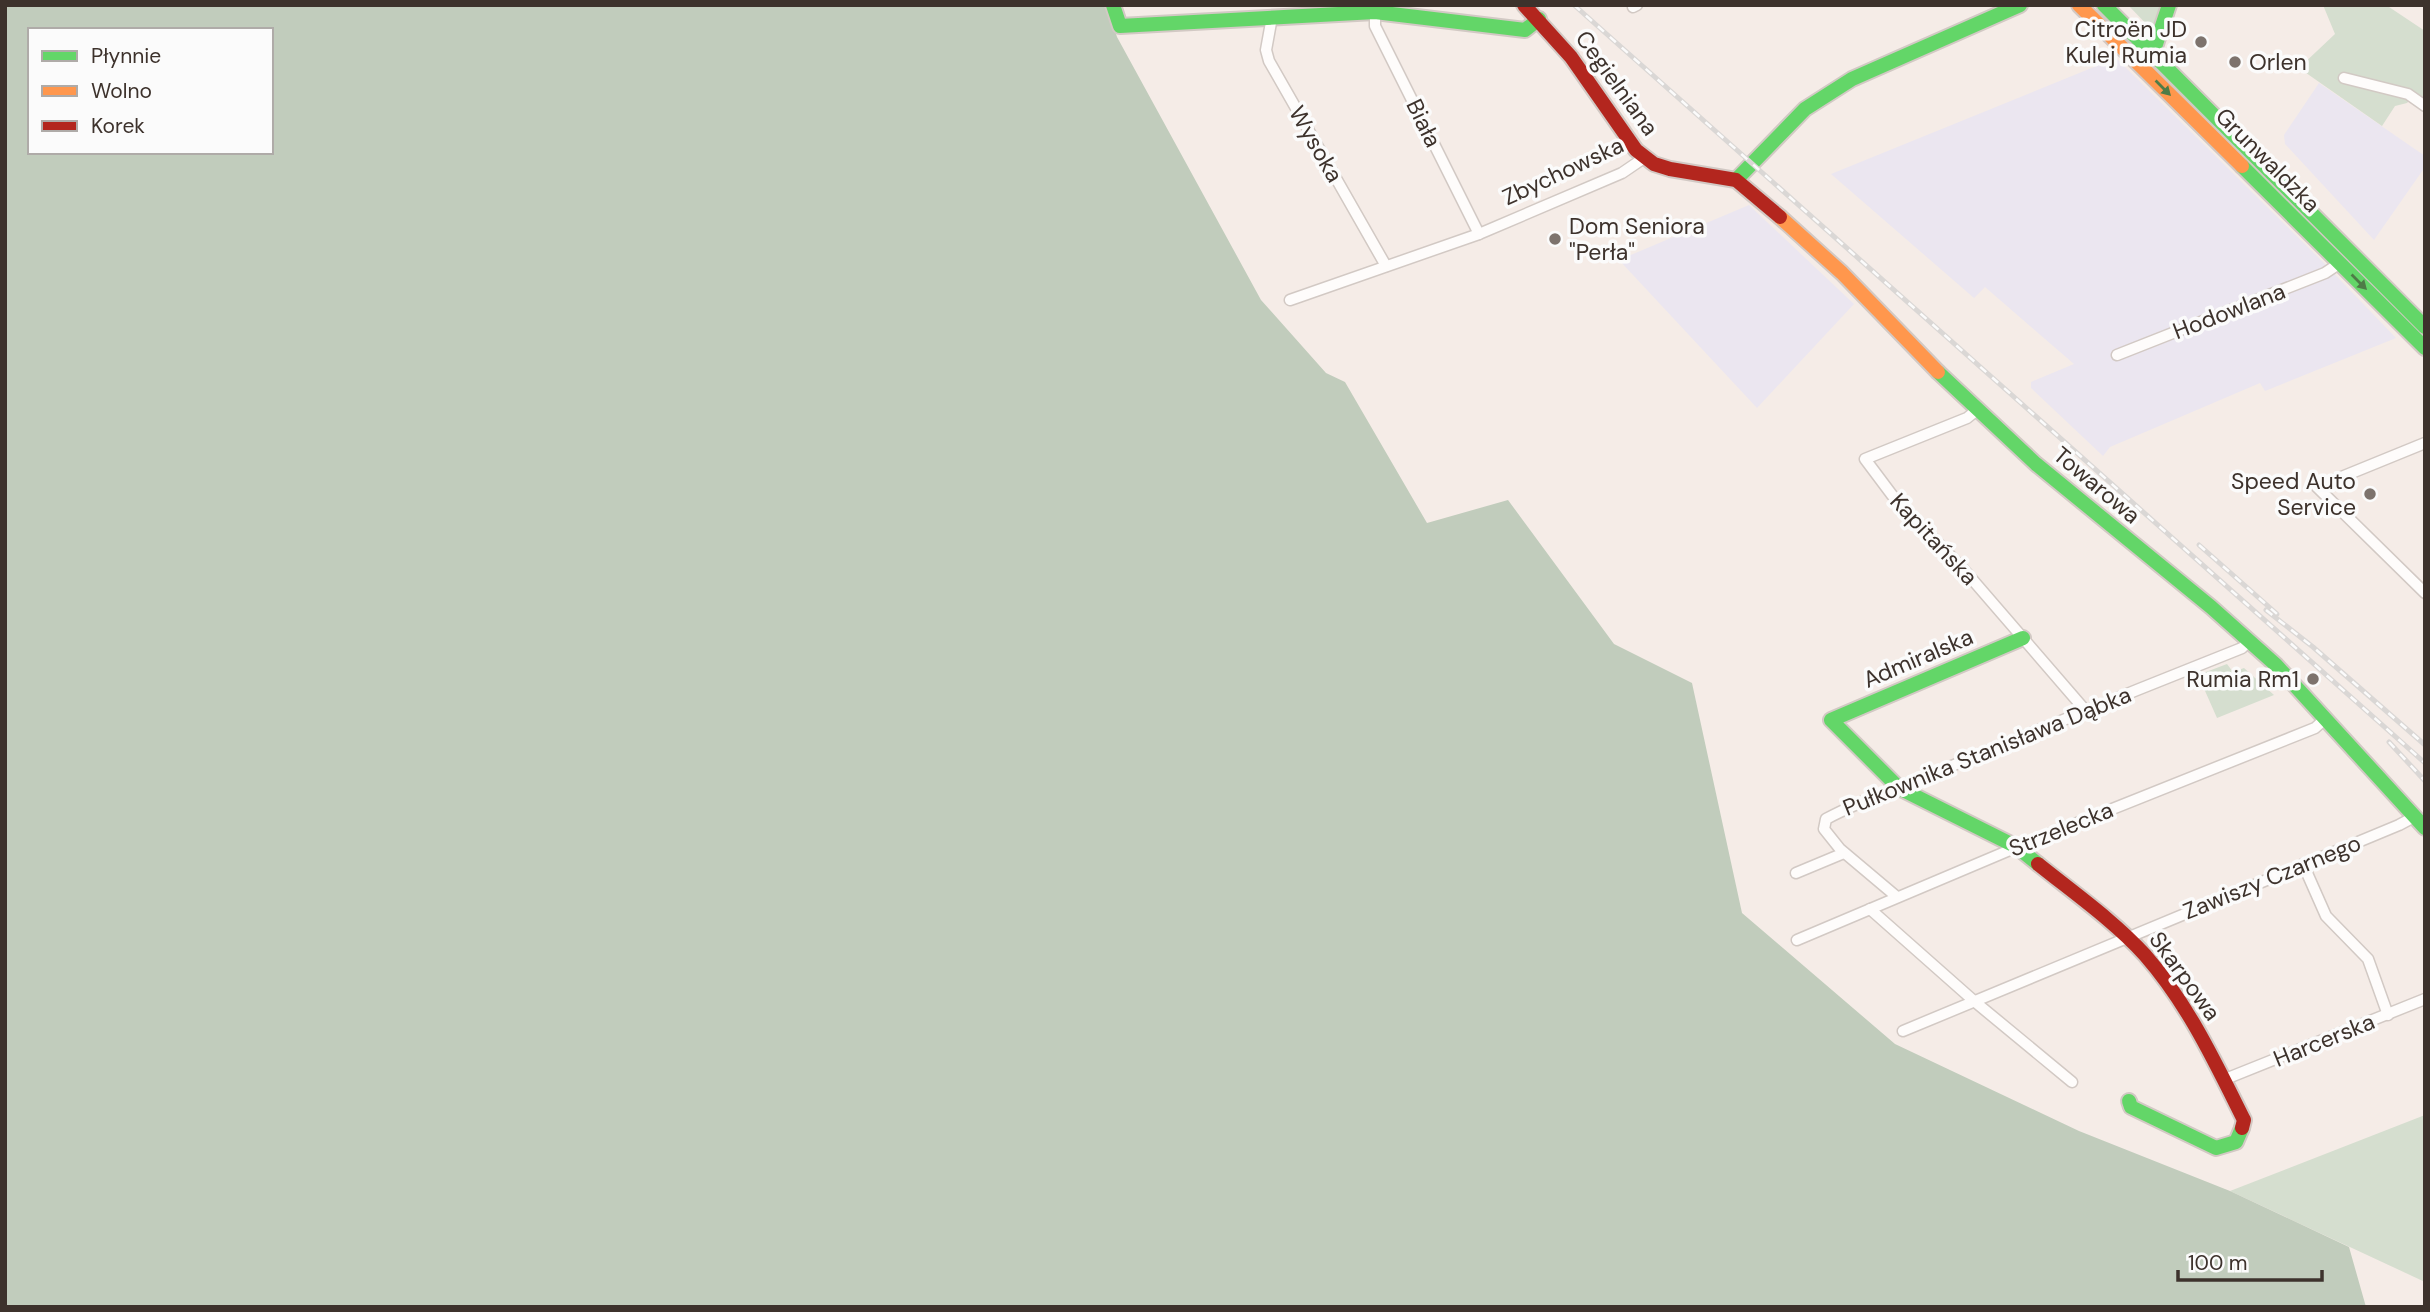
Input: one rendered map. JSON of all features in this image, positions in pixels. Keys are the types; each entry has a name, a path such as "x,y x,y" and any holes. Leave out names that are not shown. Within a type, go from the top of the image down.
{"street":[{"path":"1113,5 1119,26 1375,12 1525,30 1539,19"},
{"name":"Cegielniana","path":"1524,5 1582,68 1644,158"},
{"path":"1736,180 1793,121 1831,91 1852,79 2020,5"},
{"name":"Grunwaldzka","path":"2079,5 2425,348"},
{"name":"Grunwaldzka","path":"2104,5 2425,327"},
{"path":"2153,53 2169,5"},
{"name":"Biała","path":"1375,12 1375,26 1479,234"},
{"name":"Wysoka","path":"1272,17 1266,50 1269,61 1386,266"},
{"path":"2344,78 2408,94 2425,106"},
{"name":"Zbychowska","path":"1290,300 1479,234 1622,173 1644,158 1670,169 1736,180"},
{"name":"Towarowa","path":"1736,180 1842,273 1978,411 2087,508 2276,665 2425,828"},
{"name":"Hodowlana","path":"2117,355 2325,273 2340,263"},
{"name":"Kapitańska","path":"1978,411 1968,418 1865,458 1892,495 1965,571 2085,710"},
{"path":"2425,443 2317,487 2425,593"},
{"name":"Admiralska","path":"1831,720 2023,638"},
{"name":"Pułkownika Stanisława Dąbka","path":"1897,897 1844,853 1824,830 1826,819 1862,800 1899,788 2242,648 2249,640"},
{"name":"Strzelecka","path":"1797,940 2017,847 2315,728 2325,719"},
{"name":"Skarpowa","path":"1831,720 1899,788 2017,847 2127,937 2180,1000 2197,1027 2244,1120 2241,1136 2228,1146 2216,1148 2131,1107 2129,1101"},
{"name":"Zawiszy Czarnego","path":"1903,1031 2414,817"},
{"path":"1796,873 1844,853"},
{"path":"2303,864 2326,916 2368,959 2388,1015"},
{"path":"1870,909 1974,1001 2072,1082"},
{"name":"Harcerska","path":"2223,1080 2425,999"}],"shaded area":[{"path":"2116,58 2322,261 2396,338 2265,391 2260,383 2110,447 2103,456 2031,388 2031,382 2074,364 1985,287 1974,298 1831,174"},
{"path":"2319,83 2425,156 2425,167 2374,240 2285,144 2284,135"},
{"path":"1749,205 1854,304 1757,408 1619,260"}],"green space":[{"path":"5,5 1107,5 1117,37 1261,300 1326,373 1345,382 1427,523 1508,500 1614,644 1692,683 1742,913 1895,1044 2079,1131 2230,1191 2349,1247 2366,1307 5,1307"},
{"path":"2128,5 2164,5 2154,32"},
{"path":"2323,5 2386,5 2425,31 2425,99 2416,93 2407,103 2395,106 2382,126 2299,68 2335,34"},
{"path":"2227,664 2233,672 2244,668 2274,695 2217,718 2198,675"},
{"path":"2425,1115 2425,1282 2230,1191"}],"railway":[{"path":"1574,5 2425,763"},
{"path":"2199,545 2277,614"},
{"path":"2266,610 2313,647 2425,745"},
{"path":"2389,742 2425,781"}],"traffic: fast":[{"path":"1113,5 1120,26 1375,12 1525,30 1539,19"},
{"path":"1736,180 1805,109 1852,79 2020,5"},
{"path":"2104,5 2425,327"},
{"path":"2153,53 2169,5"},
{"path":"2242,166 2425,348"},
{"path":"1938,372 2036,464 2211,607 2276,665 2425,828"},
{"path":"2023,638 1831,720 1899,788 2017,847 2038,864"},
{"path":"2129,1101 2131,1107 2216,1148 2236,1142 2242,1128"}],"traffic: slow":[{"path":"2079,5 2242,166"},
{"path":"1780,217 1842,273 1938,372"}],"traffic: jam":[{"path":"1524,5 1571,57 1636,150 1654,164 1670,169 1736,180 1780,217"},
{"path":"2038,864 2120,931 2145,955 2175,993 2244,1120 2242,1128"}],"place":[{"name":"Citroën JD Kulej Rumia","path":"2201,42"},
{"name":"Orlen","path":"2235,62"},
{"name":"Dom Seniora \"Perła\"","path":"1555,239"},
{"name":"Speed Auto Service","path":"2370,494"},
{"name":"Rumia Rm1","path":"2313,679"}]}
